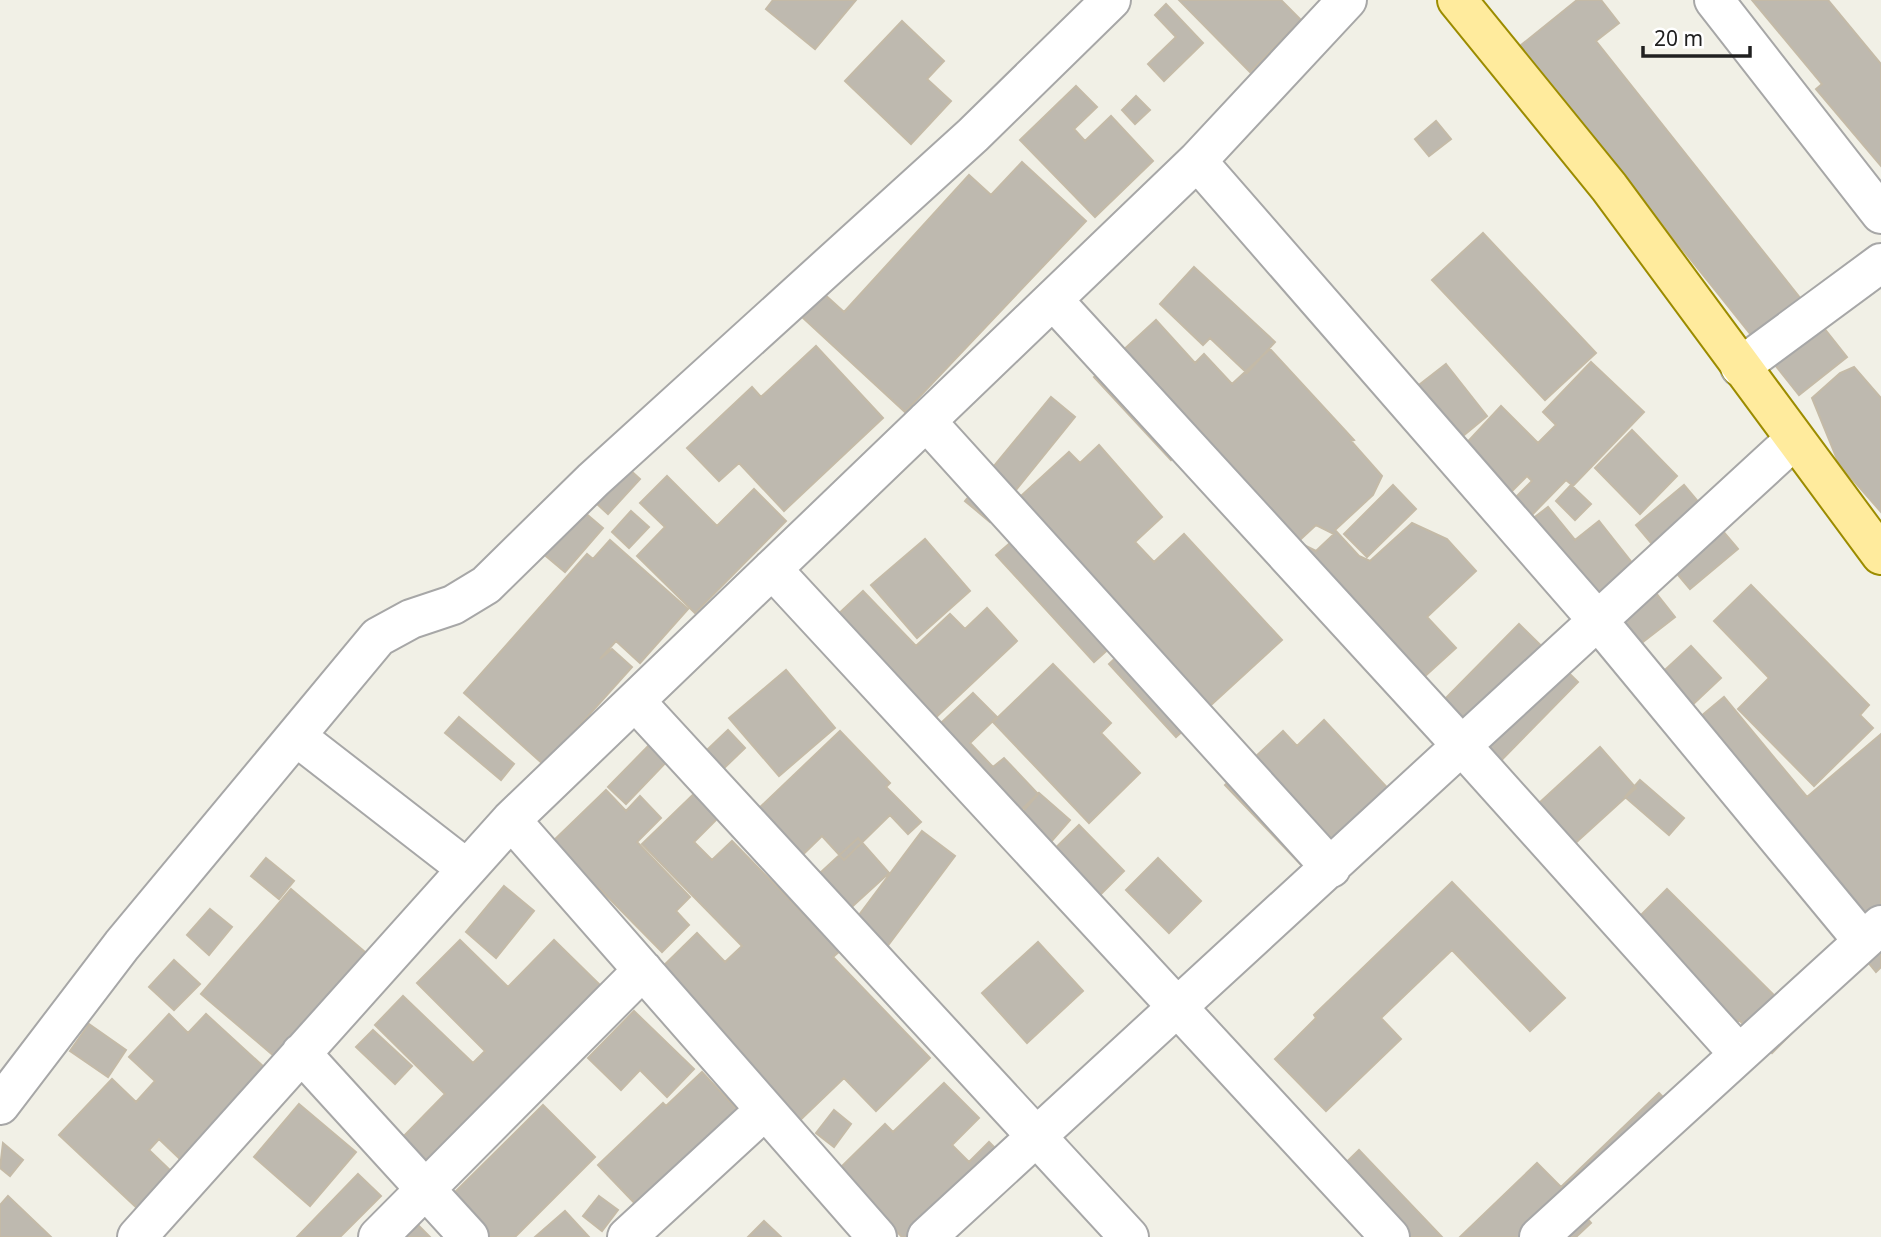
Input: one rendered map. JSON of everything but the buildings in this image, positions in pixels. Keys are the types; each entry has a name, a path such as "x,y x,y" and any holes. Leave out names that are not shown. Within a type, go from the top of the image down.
{"main road":[{"path":"1457,0 1609,187 1881,555"}],"street":[{"path":"0,1105 122,945 378,637 411,619 453,605 486,585 593,480 972,135 1111,0"},
{"path":"137,1237 511,820 1198,161 1347,0"},
{"path":"1714,0 1881,214"},
{"path":"1198,161 1872,933 1541,1236"},
{"path":"1740,367 1881,263"},
{"path":"1053,300 1463,747 1739,1054"},
{"path":"926,421 1331,868"},
{"path":"927,1237 1600,622 1794,440"},
{"path":"772,569 1390,1237"},
{"path":"635,701 1129,1237"},
{"path":"297,737 467,869"},
{"path":"511,820 877,1237"},
{"path":"378,1237 643,970"},
{"path":"302,1053 469,1237"},
{"path":"626,1237 765,1110"}]}
